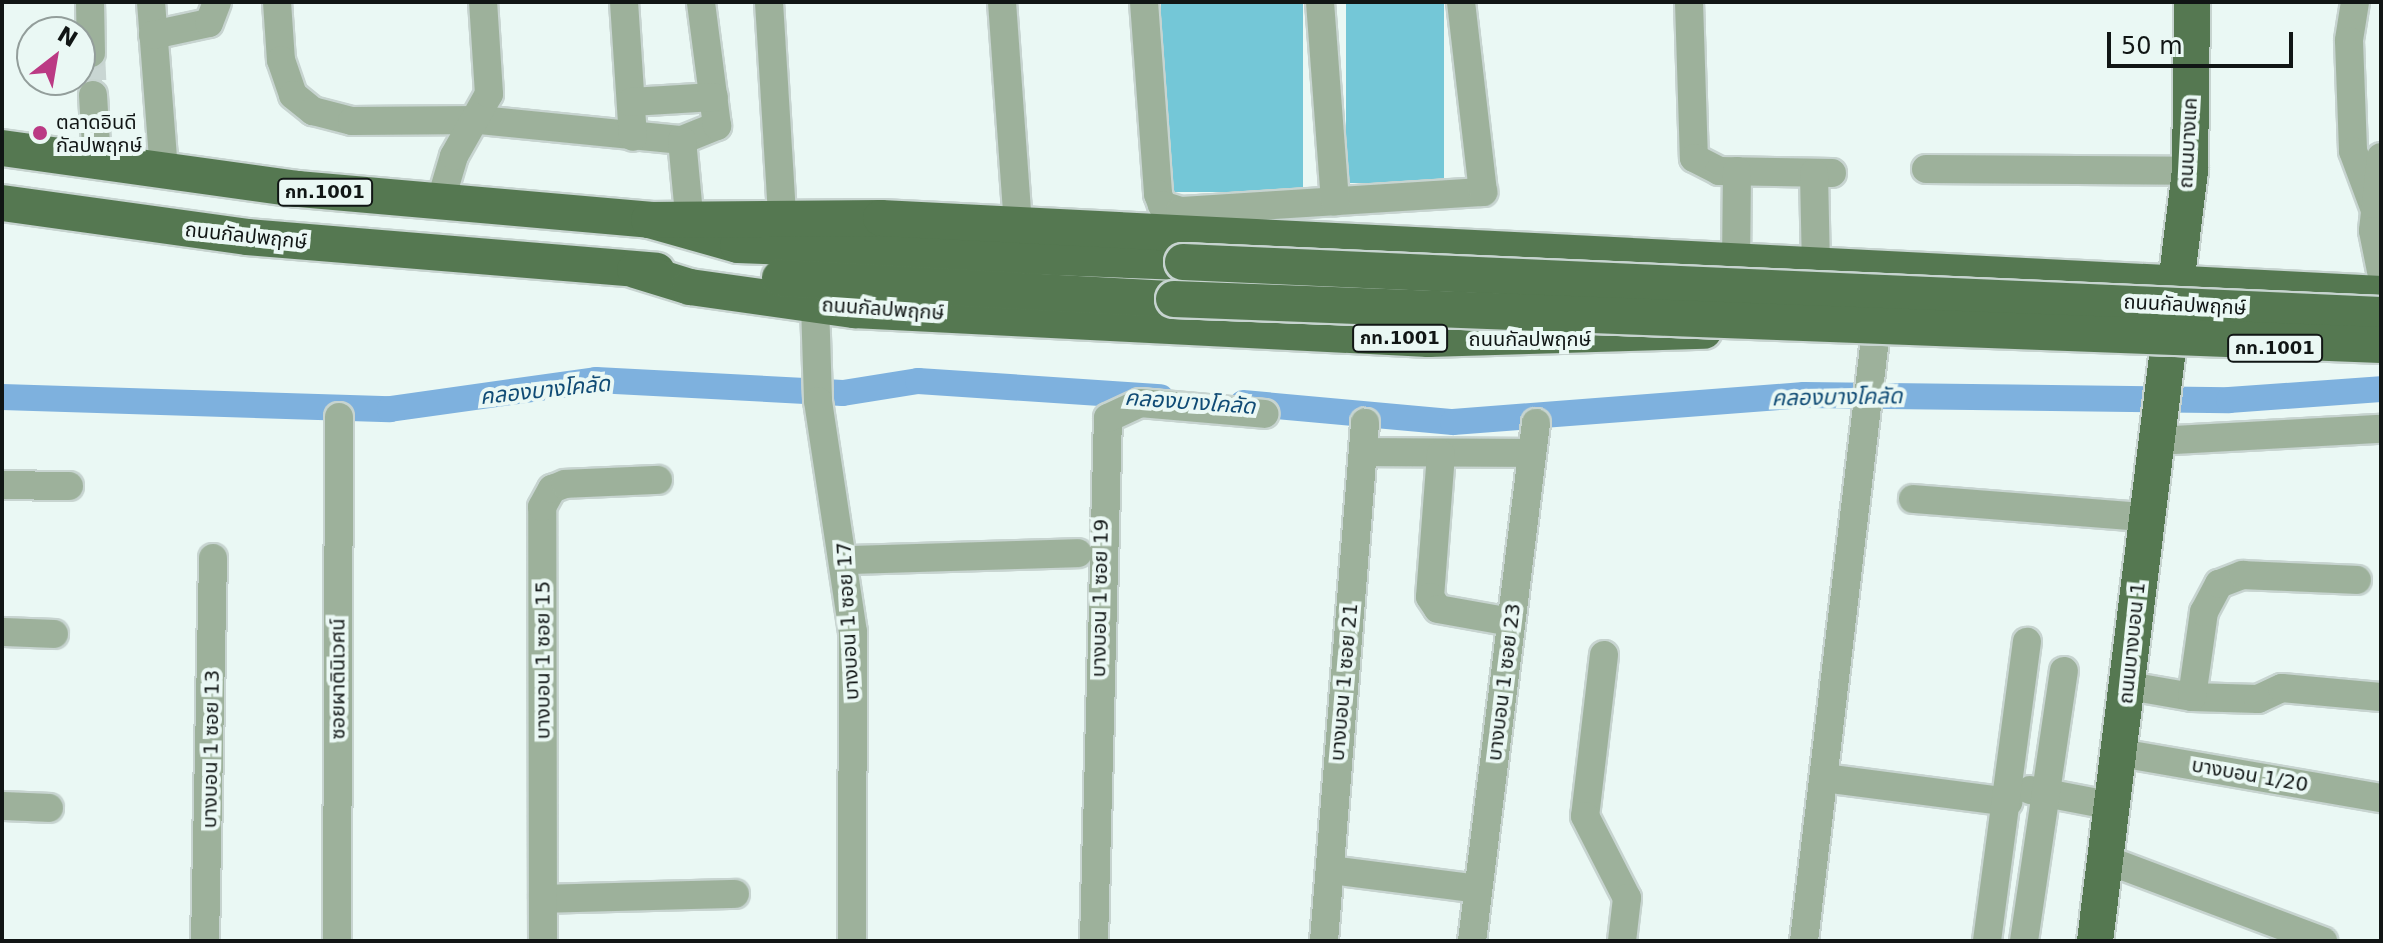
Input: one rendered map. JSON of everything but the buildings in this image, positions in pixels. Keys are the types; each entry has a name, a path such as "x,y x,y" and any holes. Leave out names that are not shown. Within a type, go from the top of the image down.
{"main road":[{"name":"ถนนบางแค","path":"2169,344 2190,171 2192,2"},
{"name":"ถนนกัลปพฤกษ์","path":"2,148 164,172 440,203 649,220 738,245 2381,315"},
{"name":"ถนนกัลปพฤกษ์","path":"2,203 247,237 635,270 1174,299 2381,345"},
{"name":"ถนนกัลปพฤกษ์","path":"649,220 689,214 782,215 1018,225 1736,265 2381,294"},
{"path":"1565,339 1584,308 1582,273 1568,254"},
{"name":"ถนนกัลปพฤกษ์","path":"635,270 690,287 815,304 1428,339 1565,339 1760,326 1875,345 2169,344 2381,353"},
{"name":"ถนนบางบอน 1","path":"2095,941 2129,686 2144,517 2169,344"}],"street":[{"path":"151,2 164,172"},
{"path":"153,35 209,23 217,2"},
{"path":"277,2 281,60 293,95 313,111 352,121 480,120 682,140 711,134 719,112 714,97 701,2"},
{"path":"440,203 454,156 480,120 489,94 483,2"},
{"path":"624,2 633,137"},
{"path":"769,2 782,215"},
{"path":"1002,2 1018,225"},
{"path":"1144,2 1162,205 1180,211 1483,192 1461,2"},
{"path":"1320,2 1335,201"},
{"path":"1689,2 1689,144 1703,165 1737,171 1823,173 1816,268"},
{"path":"2355,2 2349,41 2353,151 2376,213"},
{"path":"93,96 97,162"},
{"path":"631,102 714,97"},
{"path":"682,140 689,214"},
{"path":"2381,157 2376,213 2381,271"},
{"path":"1926,169 2190,171"},
{"path":"1736,265 1737,171"},
{"name":"บางบอน 1 ซอย 17","path":"815,304 818,401 848,560 852,941"},
{"path":"1804,941 1875,345"},
{"name":"บางบอน 1 ซอย 19","path":"1094,941 1108,418 1140,403 1265,414"},
{"path":"2160,413 2381,429"},
{"name":"ซอยผาตินิเวศน์","path":"337,941 339,417"},
{"name":"บางบอน 1 ซอย 21","path":"1324,941 1365,423"},
{"name":"บางบอน 1 ซอย 23","path":"1472,941 1536,423"},
{"path":"1363,452 1531,453"},
{"path":"1441,454 1430,597 1438,609 1511,622"},
{"name":"บางบอน 1 ซอย 15","path":"543,941 542,507 552,489 565,484 658,480"},
{"path":"2,485 69,486"},
{"path":"1913,499 2144,517"},
{"path":"848,560 1078,553"},
{"name":"บางบอน 1 ซอย 13","path":"205,941 213,558"},
{"path":"2192,697 2204,612 2219,584 2243,575 2357,580"},
{"path":"2,632 54,634"},
{"path":"1987,941 2027,642"},
{"path":"1604,655 1585,816 1627,898 1622,941"},
{"path":"2024,941 2064,671"},
{"path":"2129,686 2192,697 2258,699 2282,688 2381,697"},
{"name":"บางบอน 1/20","path":"2120,753 2381,798"},
{"path":"1824,778 2009,794 2048,792 2113,806"},
{"path":"2,806 49,808"},
{"path":"2107,860 2323,941"},
{"path":"1330,870 1478,889"},
{"path":"543,899 735,894"}],"waterway":[{"name":"คลองบางโคลัด","path":"2,397 390,409 596,380 843,393 918,381 1160,397"},
{"name":"คลองบางโคลัด","path":"1243,403 1453,422 1804,395 2229,400 2381,389"}],"place":[{"name":"ตลาดอินดี กัลปพฤกษ์","path":"40,133"}]}
